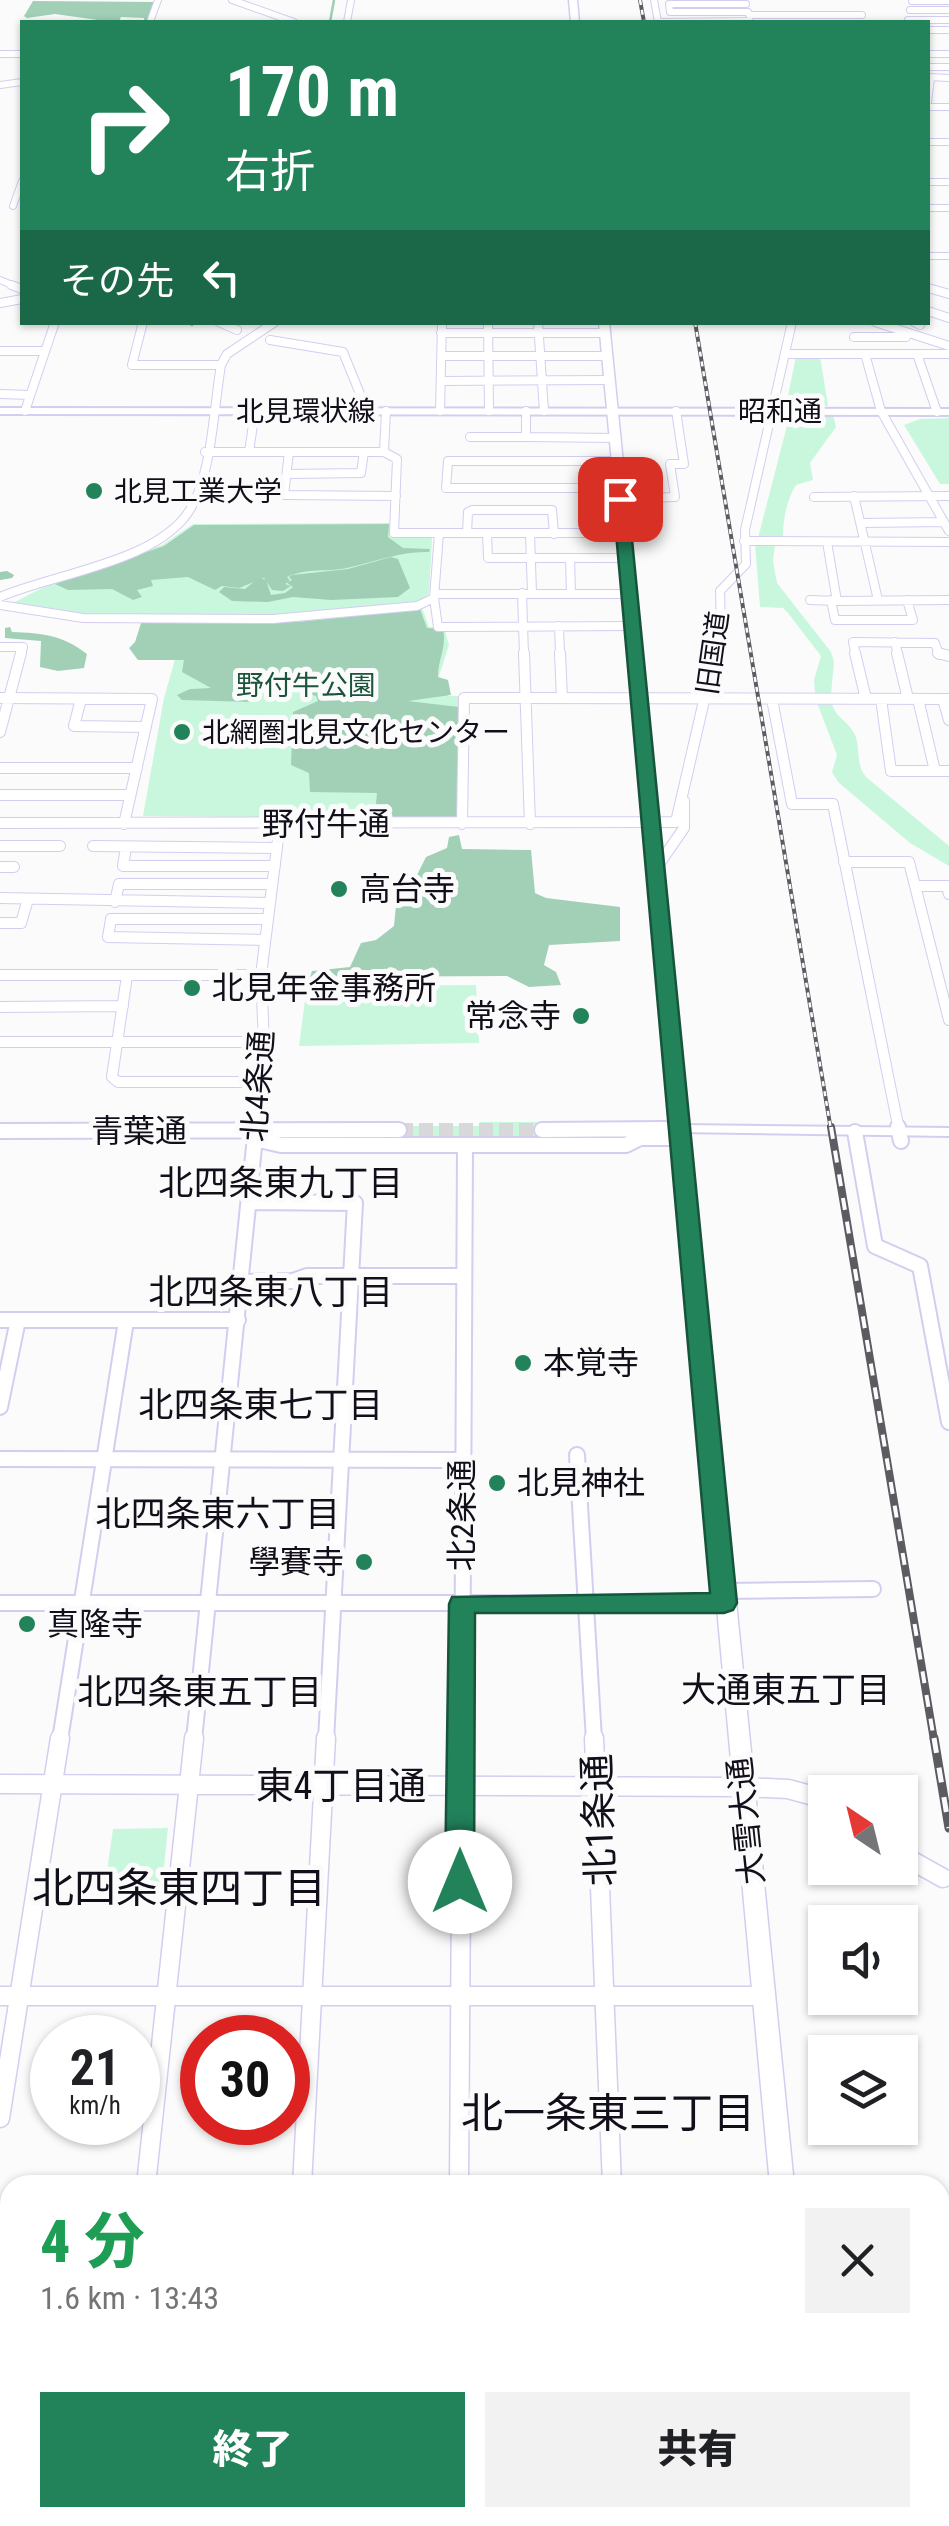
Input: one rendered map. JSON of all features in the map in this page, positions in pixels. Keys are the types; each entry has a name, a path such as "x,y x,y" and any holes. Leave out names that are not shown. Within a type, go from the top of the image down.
{"highway":[{"name":"大雪大通","path":"605,328 781,2175"}],"main road":[{"name":"北見環状線","path":"0,411 612,411"},
{"name":"昭和通","path":"612,411 949,412"},
{"path":"681,1134 900,1136 949,1132"},
{"path":"900,1136 949,1141"}],"street":[{"path":"232,0 288,20"},
{"path":"748,13 669,4 670,12 861,19 866,0"},
{"path":"908,20 912,0 949,1"},
{"path":"910,10 949,10"},
{"path":"678,20 748,13"},
{"path":"0,206 18,206"},
{"path":"0,314 2,302"},
{"path":"24,411 54,325"},
{"path":"142,325 132,365 220,366"},
{"path":"226,325 237,330"},
{"path":"0,598 144,546 178,525 194,504 220,366 227,354 270,325"},
{"path":"488,325 488,411"},
{"path":"538,325 544,411"},
{"name":"旧国道","path":"657,867 682,833 688,810 683,799 722,625 720,591 746,564 744,541 791,325"},
{"path":"851,325 881,411 946,527 861,523"},
{"path":"882,325 949,346"},
{"path":"854,338 906,335 919,325"},
{"path":"440,411 442,328 539,333 605,328"},
{"path":"906,335 936,412"},
{"path":"270,340 343,352 367,411"},
{"path":"0,351 45,351"},
{"path":"786,354 949,354"},
{"path":"442,356 607,356"},
{"path":"441,381 610,380"},
{"path":"0,394 30,394"},
{"path":"250,452 255,410"},
{"path":"384,452 386,411"},
{"path":"526,411 526,438"},
{"path":"617,461 448,460 446,488 675,497 670,464 684,464 676,411"},
{"path":"470,438 614,438"},
{"path":"204,452 384,452 397,459 394,533 624,534"},
{"path":"289,452 284,495 396,496"},
{"path":"287,474 361,474 364,452"},
{"path":"814,496 949,496"},
{"path":"854,496 878,600"},
{"path":"467,534 468,512 474,510 552,510 554,534"},
{"path":"439,533 435,596 438,627 633,626"},
{"path":"487,533 488,558 626,558"},
{"path":"530,534 524,626 530,824"},
{"path":"744,541 949,542"},
{"path":"828,542 836,620 913,620 907,600"},
{"path":"570,558 571,594"},
{"path":"0,606 83,618 285,619 417,606 435,596 629,594"},
{"path":"810,600 949,600"},
{"path":"558,626 562,698"},
{"path":"866,699 853,642 936,642 939,656 949,656"},
{"path":"895,642 935,771"},
{"path":"0,647 23,647 4,698 0,732"},
{"path":"4,698 152,699 124,824"},
{"path":"462,824 464,698 946,700 949,720"},
{"path":"81,699 74,726 146,727"},
{"path":"772,699 792,804 833,804 900,1136"},
{"path":"881,699 892,772 949,771"},
{"path":"0,768 137,768"},
{"path":"0,795 130,795"},
{"path":"652,824 676,822 683,799"},
{"name":"野付牛通","path":"0,823 652,824"},
{"name":"北4条通","path":"147,2175 238,1320 264,1042 261,975 280,823"},
{"path":"0,846 60,846"},
{"path":"92,846 277,848"},
{"path":"126,847 123,866 275,866"},
{"path":"844,862 909,862 949,1020"},
{"path":"0,867 14,867"},
{"path":"114,902 119,884 272,884"},
{"path":"917,886 947,886 949,894"},
{"path":"0,898 269,903"},
{"path":"0,923 21,923 28,899"},
{"path":"265,940 108,937 111,920 267,919"},
{"path":"0,975 261,975"},
{"path":"128,976 112,1077 118,1082 260,1082"},
{"path":"0,1006 122,1006"},
{"path":"0,1042 264,1042"},
{"path":"542,1130 681,1134"},
{"name":"青葉通","path":"0,1131 255,1135"},
{"name":"青葉通","path":"0,1140 399,1134"},
{"path":"255,1135 280,1145 626,1145 640,1138 681,1134"},
{"path":"855,1136 875,1246 920,1266 949,1422"},
{"name":"北2条通","path":"459,1142 459,2175"},
{"path":"249,1202 356,1202 303,2175"},
{"path":"241,1282 462,1276"},
{"path":"0,1320 238,1320"},
{"path":"0,1407 18,1320"},
{"path":"0,2118 126,1321"},
{"name":"北1条通","path":"576,1454 589,1604 598,1785 612,2175"},
{"path":"0,1459 461,1460"},
{"path":"0,1603 589,1604 874,1589"},
{"name":"東4丁目通","path":"0,1784 598,1785 788,1789 808,1794"},
{"path":"918,1864 943,1878"},
{"path":"0,1996 764,1996"}],"green space":[{"path":"33,1 154,2 148,20 24,16"},
{"path":"796,356 820,356 828,406 786,406"},
{"path":"790,414 833,414 836,427 810,463 813,480 796,485 793,491 783,538 758,538"},
{"path":"949,418 949,484 940,484 904,425 920,419"},
{"name":"野付牛公園","path":"390,523 390,537 432,538 429,594 416,604 422,608 429,627 444,628 449,645 439,676 448,696 461,696 459,819 143,816 164,698 187,617 92,615 11,604 52,583 162,545 193,524"},
{"path":"389,524 388,537 403,548 430,549 429,552 295,574 287,577 290,581 285,584 291,586 283,591 272,590 264,578 239,588 222,586 215,590 188,577 151,580 153,586 137,590 142,597 133,600 112,589 68,590 55,584 164,546 194,525"},
{"path":"755,544 775,544 777,583 831,652 831,694 815,694 814,680 821,656 788,613 783,608 760,607"},
{"path":"420,609 427,628 443,629 438,677 448,680 451,695 408,701 459,707 457,818 309,817 375,813 377,793 310,792 309,773 291,765 293,712 318,701 316,696 276,684 250,696 253,702 182,700 177,695 190,689 211,688 182,672 184,660 138,660 129,648 142,620 298,622"},
{"path":"10,627 12,632 43,634 69,643 87,654 84,668 58,671 40,667 41,641 5,638 5,628"},
{"path":"816,700 831,700 835,711 852,730 866,777 949,846 949,866 910,843 838,782 832,772 837,755"},
{"path":"459,835 462,849 531,850 535,893 546,898 620,907 620,941 549,945 544,965 556,972 561,985 529,987 507,976 310,977 312,971 350,967 361,943 376,940 394,926 399,875 417,875 426,857 447,848 449,837"},
{"path":"476,985 479,1043 299,1046 306,993 320,986"},
{"path":"480,1122 541,1122 541,1136 454,1136 453,1142 398,1142 399,1126 479,1126"},
{"path":"168,1828 162,1885 105,1885 113,1829"}],"shaded area":[{"path":"391,557 398,559 410,588 398,597 232,601 219,592 224,587 245,589 259,578 266,580 271,595 285,593 293,587 287,583 292,575 348,569"}],"waterway":[{"path":"330,20 334,0"},
{"path":"0,576 7,575"}],"tunnel":[{"path":"399,1130 542,1130"}],"railway":[{"path":"640,0 644,20"},
{"path":"696,325 831,1130"},
{"path":"831,1127 934,1740"},
{"path":"934,1738 949,1828"}],"place":[{"name":"北見工業大学","path":"94,491"},
{"name":"北網圏北見文化センター","path":"182,732"},
{"name":"高台寺","path":"339,889"},
{"name":"北見年金事務所","path":"192,988"},
{"name":"常念寺","path":"581,1016"},
{"name":"本覚寺","path":"523,1363"},
{"name":"北見神社","path":"497,1483"},
{"name":"學賽寺","path":"364,1562"},
{"name":"真隆寺","path":"27,1624"}],"district":[{"name":"北四条東九丁目","path":"281,1183"},
{"name":"北四条東八丁目","path":"271,1292"},
{"name":"北四条東七丁目","path":"261,1405"},
{"name":"北四条東六丁目","path":"218,1514"},
{"name":"大通東五丁目","path":"786,1690"},
{"name":"北四条東五丁目","path":"200,1692"},
{"name":"北四条東四丁目","path":"179,1888"},
{"name":"北一条東三丁目","path":"608,2113"}],"route":[{"path":"460,1882 462,1604 724,1603 620,499"}]}
